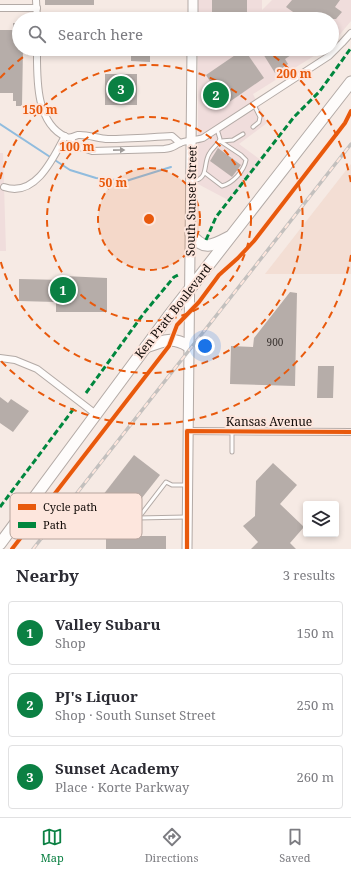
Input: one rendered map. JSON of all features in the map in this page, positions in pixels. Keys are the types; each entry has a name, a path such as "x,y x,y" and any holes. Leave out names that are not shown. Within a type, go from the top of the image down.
{"highway":[{"name":"Ken Pratt Boulevard","path":"38,493 97,415 145,347 351,82"},
{"path":"191,234 197,242 202,245 210,246 231,236"},
{"path":"145,347 172,339 181,341 188,346"},
{"name":"Ken Pratt Boulevard","path":"0,544 10,531"}],"street":[{"path":"36,0 37,12"},
{"path":"193,0 193,12"},
{"path":"0,8 37,8"},
{"path":"339,47 351,32"},
{"path":"37,56 37,86 40,101 50,121 68,137 74,145 92,151 164,149 174,148 180,142"},
{"name":"South Sunset Street","path":"187,549 192,56"},
{"path":"4,187 13,190 25,187 36,181 68,137 78,135 108,139 172,136 180,142 191,142 203,138 254,106 328,56"},
{"path":"0,358 15,360 38,369 97,415"},
{"name":"South Sunset Street","path":"188,363 188,401"},
{"name":"Kansas Avenue","path":"187,431 351,432"}],"lane":[{"path":"253,127 259,122 260,117 254,106"},
{"path":"205,174 222,186 234,180 245,166 246,160 241,155 220,141 218,129"},
{"path":"191,181 197,180 205,174 207,157 220,141 233,140 243,134"},
{"path":"232,431 232,452"},
{"path":"142,513 166,482 172,485 187,485"},
{"path":"142,518 187,517"}],"shaded area":[{"path":"198,0 262,0 262,10 272,0 351,0 351,21 339,36 339,12 198,12"},
{"path":"198,56 314,56 253,94 267,123 239,144 262,161 230,201 198,184"},
{"path":"0,153 3,153 6,251 0,251"},
{"path":"351,164 351,274 265,274"}],"building":[{"path":"45,0 94,0 94,5 45,5"},
{"path":"212,0 247,0 247,12 212,12"},
{"path":"292,0 340,0 335,7 342,12 339,16 339,12 293,12 286,7"},
{"path":"0,30 12,30 12,56 23,56 22,106 16,106 16,101 13,101 13,93 0,93"},
{"path":"131,56 150,56 150,62 131,61"},
{"path":"234,56 249,56 264,78 225,105 206,75"},
{"path":"264,56 290,56 285,59 288,64 275,73"},
{"path":"105,74 137,74 137,105 105,105"},
{"path":"218,148 241,165 232,177 210,161"},
{"path":"64,276 107,278 107,312 56,312 56,302 19,301 19,279 64,280"},
{"path":"290,292 297,293 295,386 230,384 231,346 253,347 254,338"},
{"path":"318,366 334,366 333,398 317,398"},
{"path":"0,397 8,403 11,399 29,411 13,432 0,423"},
{"path":"134,455 160,475 142,498 142,493 105,493"},
{"path":"273,463 297,485 280,504 303,526 303,528 290,543 296,549 251,549 258,542 243,526 255,516 256,481"},
{"path":"142,536 166,536 166,549 106,549 106,539 142,539"}],"waterway":[{"path":"0,124 70,170 96,178 126,181 171,167"}],"railway":[{"path":"77,493 351,144"},
{"path":"33,549 41,539"}],"marked path":[{"path":"206,240 216,217 294,117 320,91 351,48"},
{"path":"86,393 144,313 174,277 178,275"},
{"path":"10,493 75,407"},
{"path":"0,507 10,494"}],"cycle path":[{"path":"55,493 169,346 177,325 199,302 219,275 254,241 345,123 351,111"},
{"path":"187,549 187,431 351,432"},
{"path":"12,549 20,539"}],"place":[{"name":"Sunset Academy","path":"121,89"},
{"name":"PJ's Liquor","path":"216,95"},
{"name":"Valley Subaru","path":"63,290"}]}
